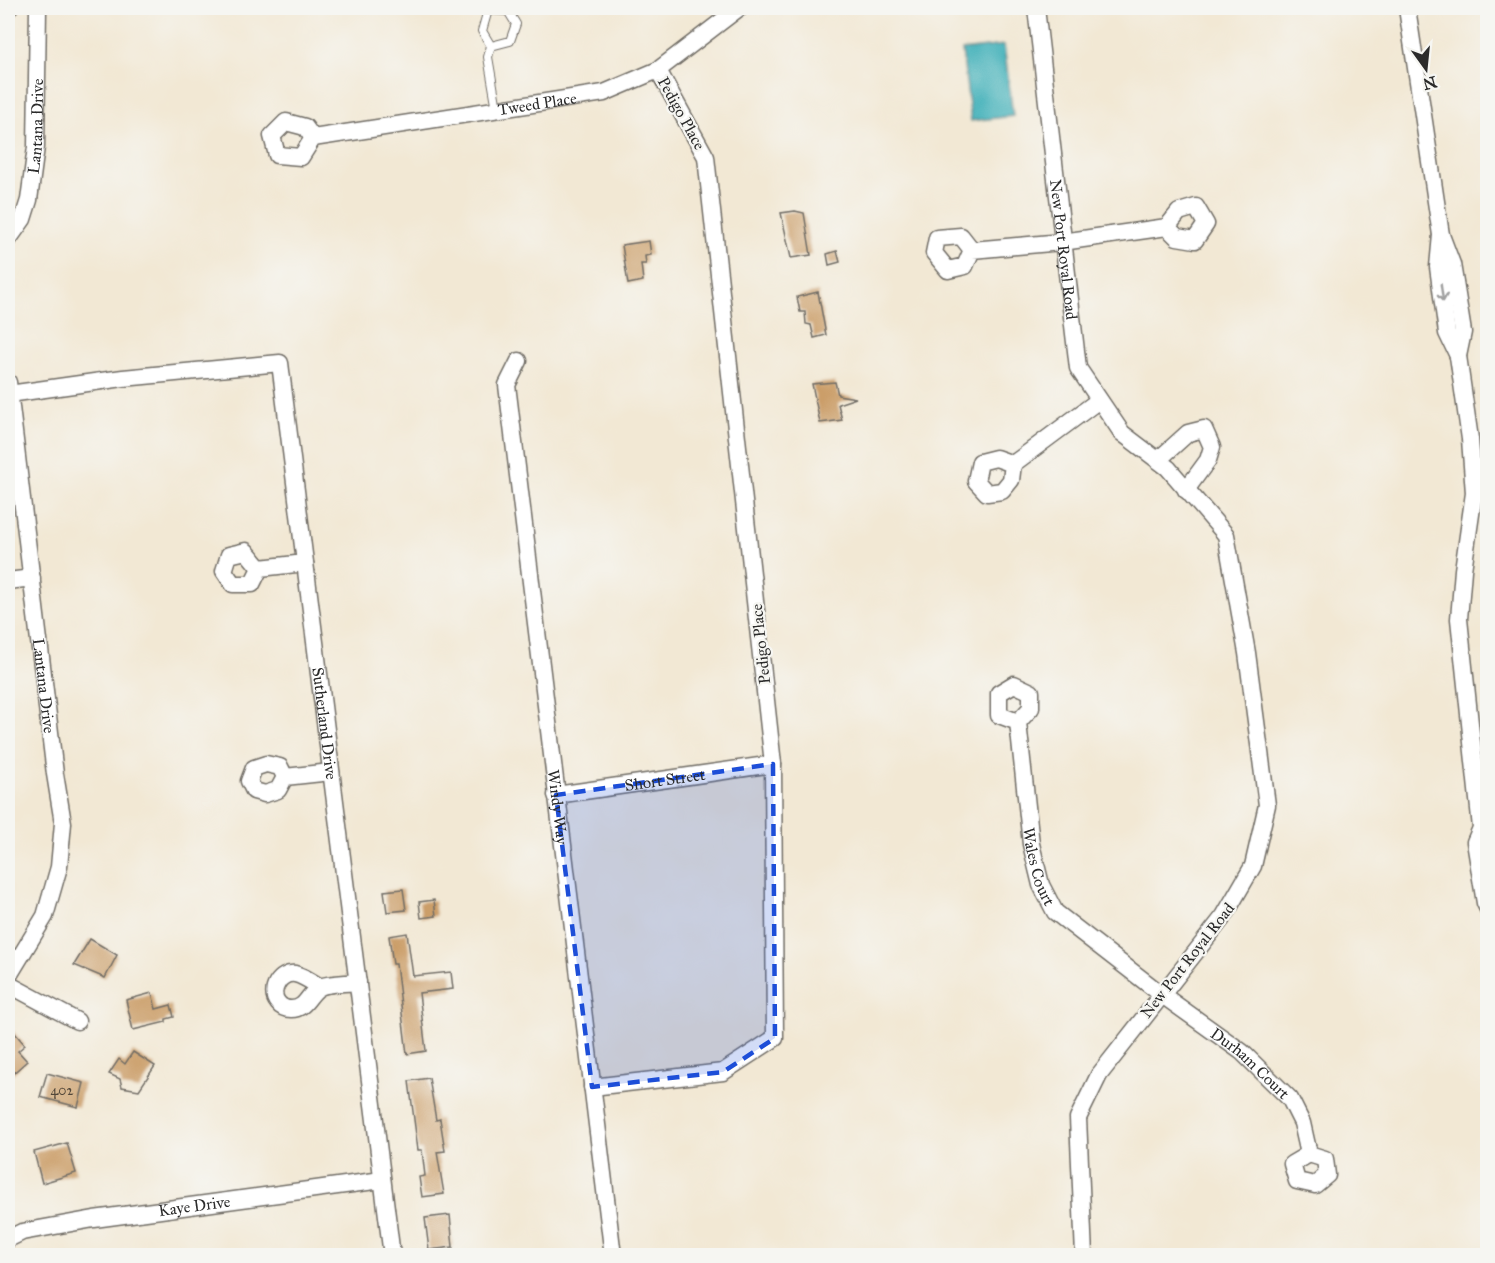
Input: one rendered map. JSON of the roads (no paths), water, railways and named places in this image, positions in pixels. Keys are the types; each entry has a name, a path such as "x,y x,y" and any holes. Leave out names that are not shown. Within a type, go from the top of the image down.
{"street":[{"name":"Lantana Drive","path":"8,240 23,219 29,200 36,147 38,8"},
{"name":"Tweed Place","path":"313,138 604,93 658,70 739,8"},
{"name":"New Port Royal Road","path":"1036,8 1078,368 1122,433 1168,468 1226,535 1246,653 1267,805 1253,866 1224,916 1098,1075 1078,1118 1084,1256"},
{"path":"1407,8 1440,235 1438,267 1447,333 1458,356 1470,439 1474,493 1463,570 1459,619 1484,832 1475,842 1485,903 1488,909"},
{"name":"Pedigo Place","path":"592,1088 723,1072 775,1038 773,764 706,157 658,70"},
{"path":"972,250 1062,242 1167,227"},
{"name":"Windy Way","path":"519,361 507,385 613,1256"},
{"name":"Sutherland Drive","path":"8,388 280,363 392,1256"},
{"name":"Lantana Drive","path":"8,388 63,823 59,867 45,916 8,977"},
{"path":"1013,464 1099,400"},
{"path":"1158,460 1188,433 1204,429 1212,447 1208,460 1186,490"},
{"path":"260,568 305,564"},
{"path":"8,581 32,578"},
{"name":"Wales Court","path":"1018,722 1031,844 1041,885 1055,912 1161,994"},
{"name":"Short Street","path":"556,795 773,764"},
{"path":"285,777 331,772"},
{"path":"320,987 358,982"},
{"path":"8,984 77,1021"},
{"name":"Durham Court","path":"1161,994 1242,1052 1290,1099 1302,1123 1309,1154"},
{"name":"Kaye Drive","path":"8,1239 22,1232 94,1219 382,1180"}],"lane":[{"path":"491,46 510,41 516,24 508,11 488,10 482,31 491,46 488,57 497,109"}],"water":[{"path":"1004,45 1013,116 971,121 962,50"}]}
